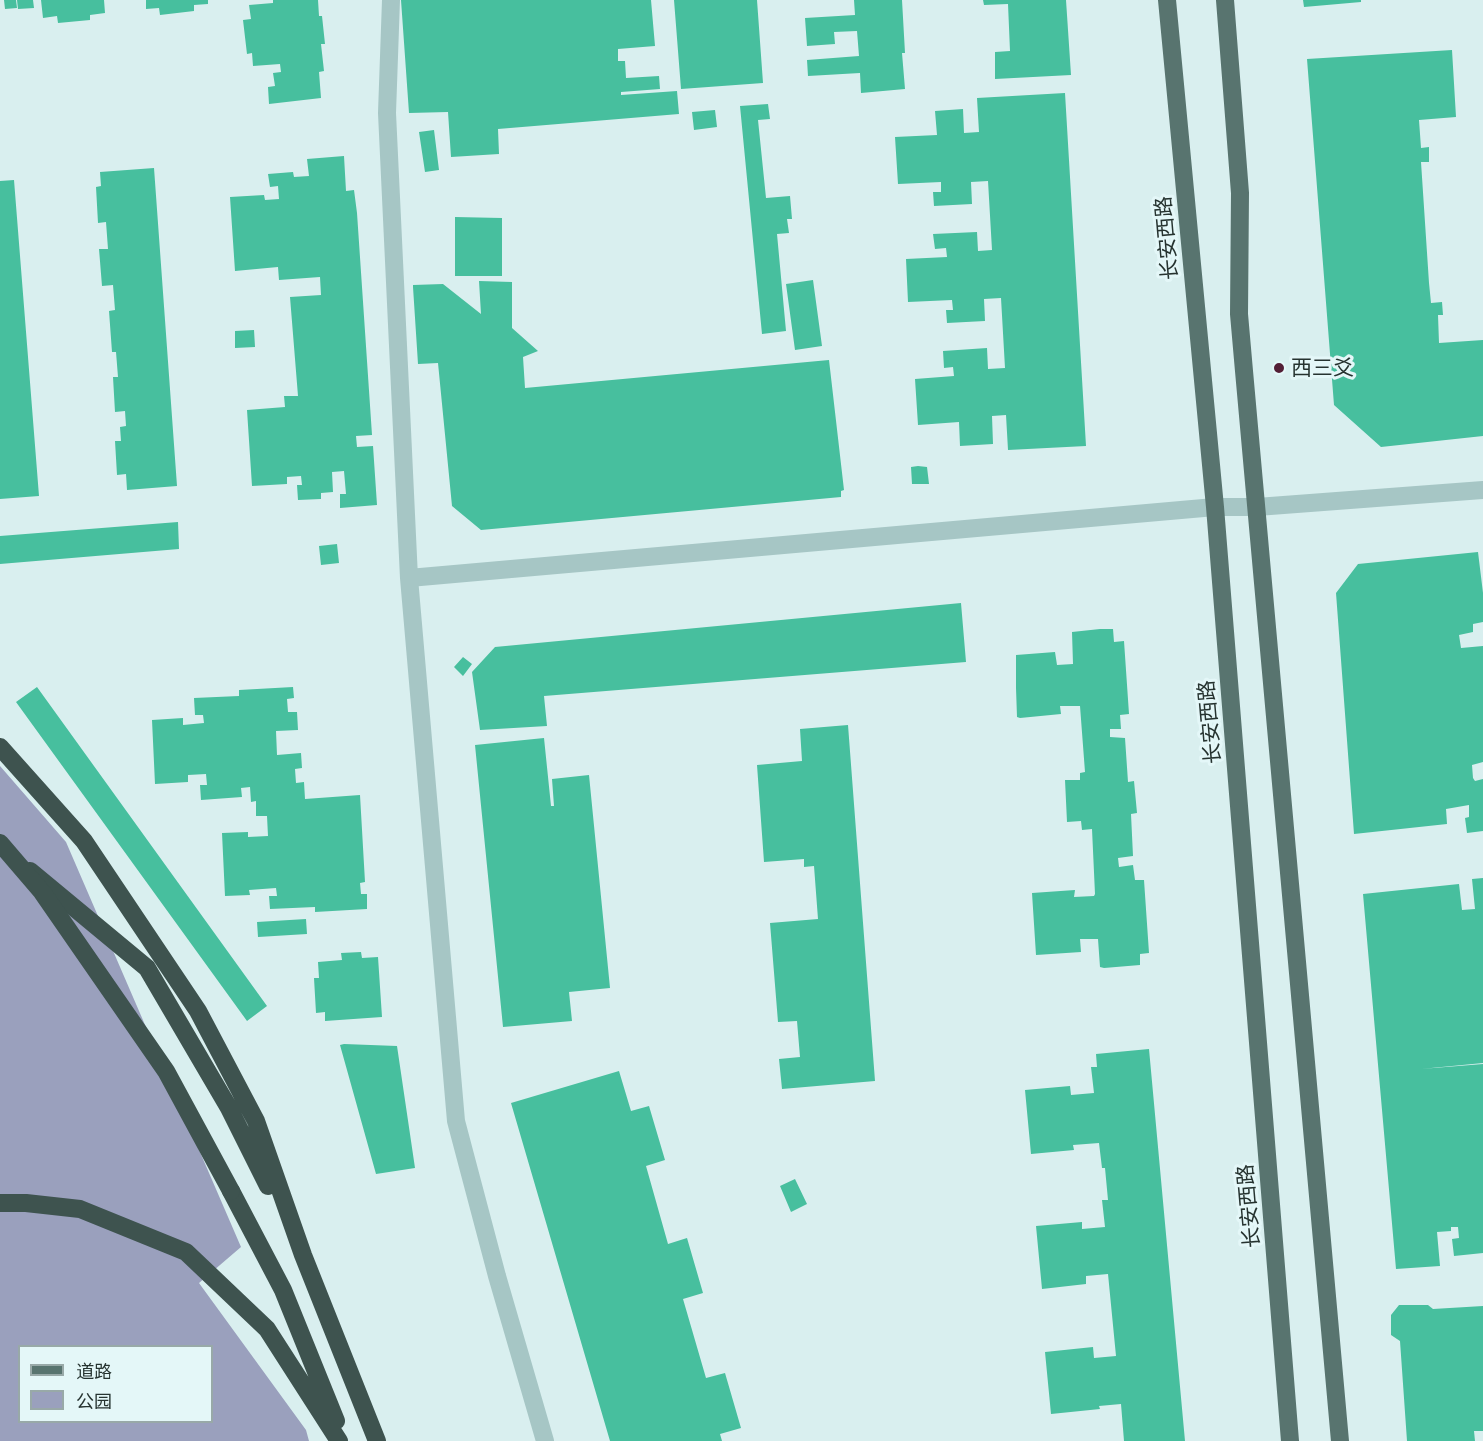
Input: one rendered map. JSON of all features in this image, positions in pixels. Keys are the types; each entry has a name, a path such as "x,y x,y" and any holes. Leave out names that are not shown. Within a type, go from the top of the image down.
{"highway":[{"path":"0,747 84,841 198,1011 256,1121 303,1255 376,1441"},
{"path":"0,843 42,892 166,1071 283,1290 343,1441"},
{"path":"0,848 147,968 229,1108 303,1255"},
{"path":"0,1203 26,1203 80,1209 186,1252 267,1329 339,1441"}],"main road":[{"name":"长安西路","path":"1167,0 1215,507 1290,1441"},
{"path":"1225,0 1240,193 1239,314 1340,1441"}],"street":[{"path":"391,0 387,113 396,350 409,578 456,1121 497,1276 545,1441"},
{"path":"409,578 1215,507 1257,507 1483,490"}],"green space":[{"path":"0,766 66,842 241,1247 199,1283 306,1430 309,1441 0,1441"}],"building":[{"path":"4,0 16,0 17,8 5,9"},
{"path":"17,0 33,0 34,8 18,9"},
{"path":"41,0 104,0 105,13 90,15 90,20 58,23 57,16 43,18"},
{"path":"146,0 208,0 208,4 194,5 194,11 160,15 159,8 146,9"},
{"path":"273,0 318,0 325,44 321,44 324,71 319,72 321,98 269,104 268,87 275,86 273,73 281,72 280,64 253,66 252,53 247,54 243,20 251,19 249,5 273,3"},
{"path":"401,0 651,0 655,46 618,49 618,61 625,61 626,78 659,76 660,89 621,92 621,95 677,91 679,114 498,129 499,154 451,157 448,112 409,113"},
{"path":"674,0 757,0 763,83 681,89"},
{"path":"854,0 902,0 905,89 861,93 860,73 808,76 807,60 859,56 857,31 834,32 835,44 807,46 805,18 855,15"},
{"path":"983,0 1066,0 1071,75 995,79 995,52 1010,51 1008,4 984,5"},
{"path":"1303,0 1361,0 1361,2 1304,7"},
{"path":"1452,50 1456,117 1419,120 1421,148 1429,147 1429,162 1421,162 1429,283 1431,303 1442,302 1443,315 1438,315 1439,343 1483,340 1483,436 1381,447 1334,405 1307,59"},
{"path":"1065,93 1086,446 1008,450 1006,415 992,416 993,444 960,446 959,422 918,425 915,379 954,376 953,367 944,368 943,351 987,348 988,369 1005,368 1001,298 984,299 985,321 947,323 946,310 953,310 952,300 908,302 906,259 947,257 946,248 935,249 933,234 977,232 978,251 992,250 988,181 971,182 972,204 934,206 933,192 941,192 941,182 898,184 895,137 937,135 935,111 963,109 964,133 979,132 977,98"},
{"path":"768,104 770,119 758,120 766,198 790,196 792,219 787,219 789,233 777,234 786,331 762,334 740,106"},
{"path":"715,110 717,127 694,130 692,112"},
{"path":"434,130 439,170 425,172 419,132"},
{"path":"344,156 346,191 354,190 357,213 372,435 356,436 357,447 373,446 377,505 340,508 340,494 346,494 344,471 332,472 333,492 321,493 321,499 298,500 297,485 302,485 301,476 287,477 287,484 252,486 247,410 285,407 284,396 298,396 290,297 321,295 320,277 279,280 278,267 235,271 230,197 264,195 265,200 279,199 278,186 270,187 268,174 293,172 294,177 309,176 307,159"},
{"path":"154,168 177,486 127,490 126,474 117,475 115,441 121,441 120,427 126,426 125,411 115,412 113,377 118,377 116,352 112,352 109,311 115,310 113,285 102,286 99,249 108,249 106,222 98,223 96,187 101,186 100,172"},
{"path":"14,180 39,496 0,499 0,181"},
{"path":"455,217 502,218 502,276 455,276"},
{"path":"813,280 822,346 795,350 786,284"},
{"path":"479,281 512,282 512,328 538,351 523,357 525,388 829,360 844,490 841,491 841,497 481,530 452,506 438,363 418,364 413,287 413,285 443,284 481,314"},
{"path":"254,330 255,347 235,348 235,331"},
{"path":"911,467 927,467 929,484 912,484"},
{"path":"178,522 179,549 0,564 0,536"},
{"path":"337,544 339,563 321,565 319,546"},
{"path":"1478,552 1483,593 1483,622 1473,624 1473,632 1459,635 1461,648 1483,646 1483,762 1472,765 1475,781 1483,779 1483,831 1467,833 1465,818 1469,817 1469,805 1446,809 1447,824 1354,834 1336,593 1358,564"},
{"path":"961,603 966,662 544,696 547,726 480,730 472,672 495,647"},
{"path":"1113,629 1114,642 1124,641 1129,714 1120,715 1121,729 1110,729 1110,737 1125,738 1128,782 1134,781 1137,813 1131,814 1133,856 1118,858 1119,867 1133,865 1135,880 1144,880 1149,953 1140,954 1140,965 1104,968 1100,967 1098,939 1080,939 1081,952 1036,955 1032,893 1075,890 1074,897 1094,896 1095,894 1092,829 1082,830 1081,821 1067,822 1065,780 1080,780 1080,773 1085,772 1080,706 1060,706 1061,714 1020,718 1017,717 1016,688 1016,655 1055,652 1057,665 1073,664 1072,632"},
{"path":"463,657 472,664 463,676 454,667"},
{"path":"37,687 267,1006 247,1021 16,702"},
{"path":"293,687 294,698 287,699 288,712 297,712 298,730 276,731 277,755 301,753 302,768 295,769 296,783 304,782 305,799 360,795 365,882 360,883 361,894 367,894 367,909 315,912 315,907 270,909 269,896 277,896 276,888 249,890 250,895 225,896 222,833 248,832 248,837 268,836 267,816 256,816 256,801 251,802 250,787 241,788 242,797 201,800 200,785 207,785 206,774 188,775 188,782 155,784 152,720 183,718 183,725 204,723 203,715 195,715 194,698 239,696 239,690"},
{"path":"848,725 875,1081 782,1089 779,1059 800,1057 797,1021 778,1022 770,923 818,919 814,866 804,867 804,859 764,862 757,765 802,761 800,729"},
{"path":"544,738 551,806 554,806 552,779 589,775 610,988 569,992 572,1021 503,1027 475,745"},
{"path":"1483,878 1483,1063 1421,1069 1483,1064 1483,1253 1454,1256 1452,1239 1459,1238 1458,1227 1451,1227 1451,1231 1437,1232 1440,1266 1396,1269 1363,894 1459,884 1462,910 1475,909 1472,879"},
{"path":"306,919 307,934 258,937 257,922"},
{"path":"361,952 362,958 378,957 382,1017 325,1021 325,1012 316,1013 314,978 319,978 318,962 342,960 341,953"},
{"path":"340,1045 397,1046 415,1168 376,1174"},
{"path":"1149,1049 1185,1441 1124,1441 1121,1404 1099,1406 1100,1409 1051,1414 1045,1352 1093,1347 1094,1358 1116,1356 1108,1274 1086,1276 1086,1284 1042,1289 1036,1226 1082,1222 1082,1229 1105,1227 1102,1200 1108,1200 1105,1168 1102,1168 1099,1143 1073,1145 1074,1150 1031,1154 1025,1090 1070,1086 1071,1095 1094,1093 1091,1067 1097,1067 1096,1054"},
{"path":"619,1071 631,1111 649,1106 665,1160 646,1166 668,1244 687,1238 703,1293 683,1299 706,1378 725,1373 741,1428 720,1434 722,1441 610,1441 511,1103"},
{"path":"795,1179 807,1204 791,1212 780,1186"},
{"path":"1399,1305 1428,1305 1433,1309 1483,1306 1483,1431 1474,1431 1475,1441 1407,1441 1400,1341 1391,1335 1391,1315"}],"place":[{"name":"西三爻","path":"1279,368"}]}
